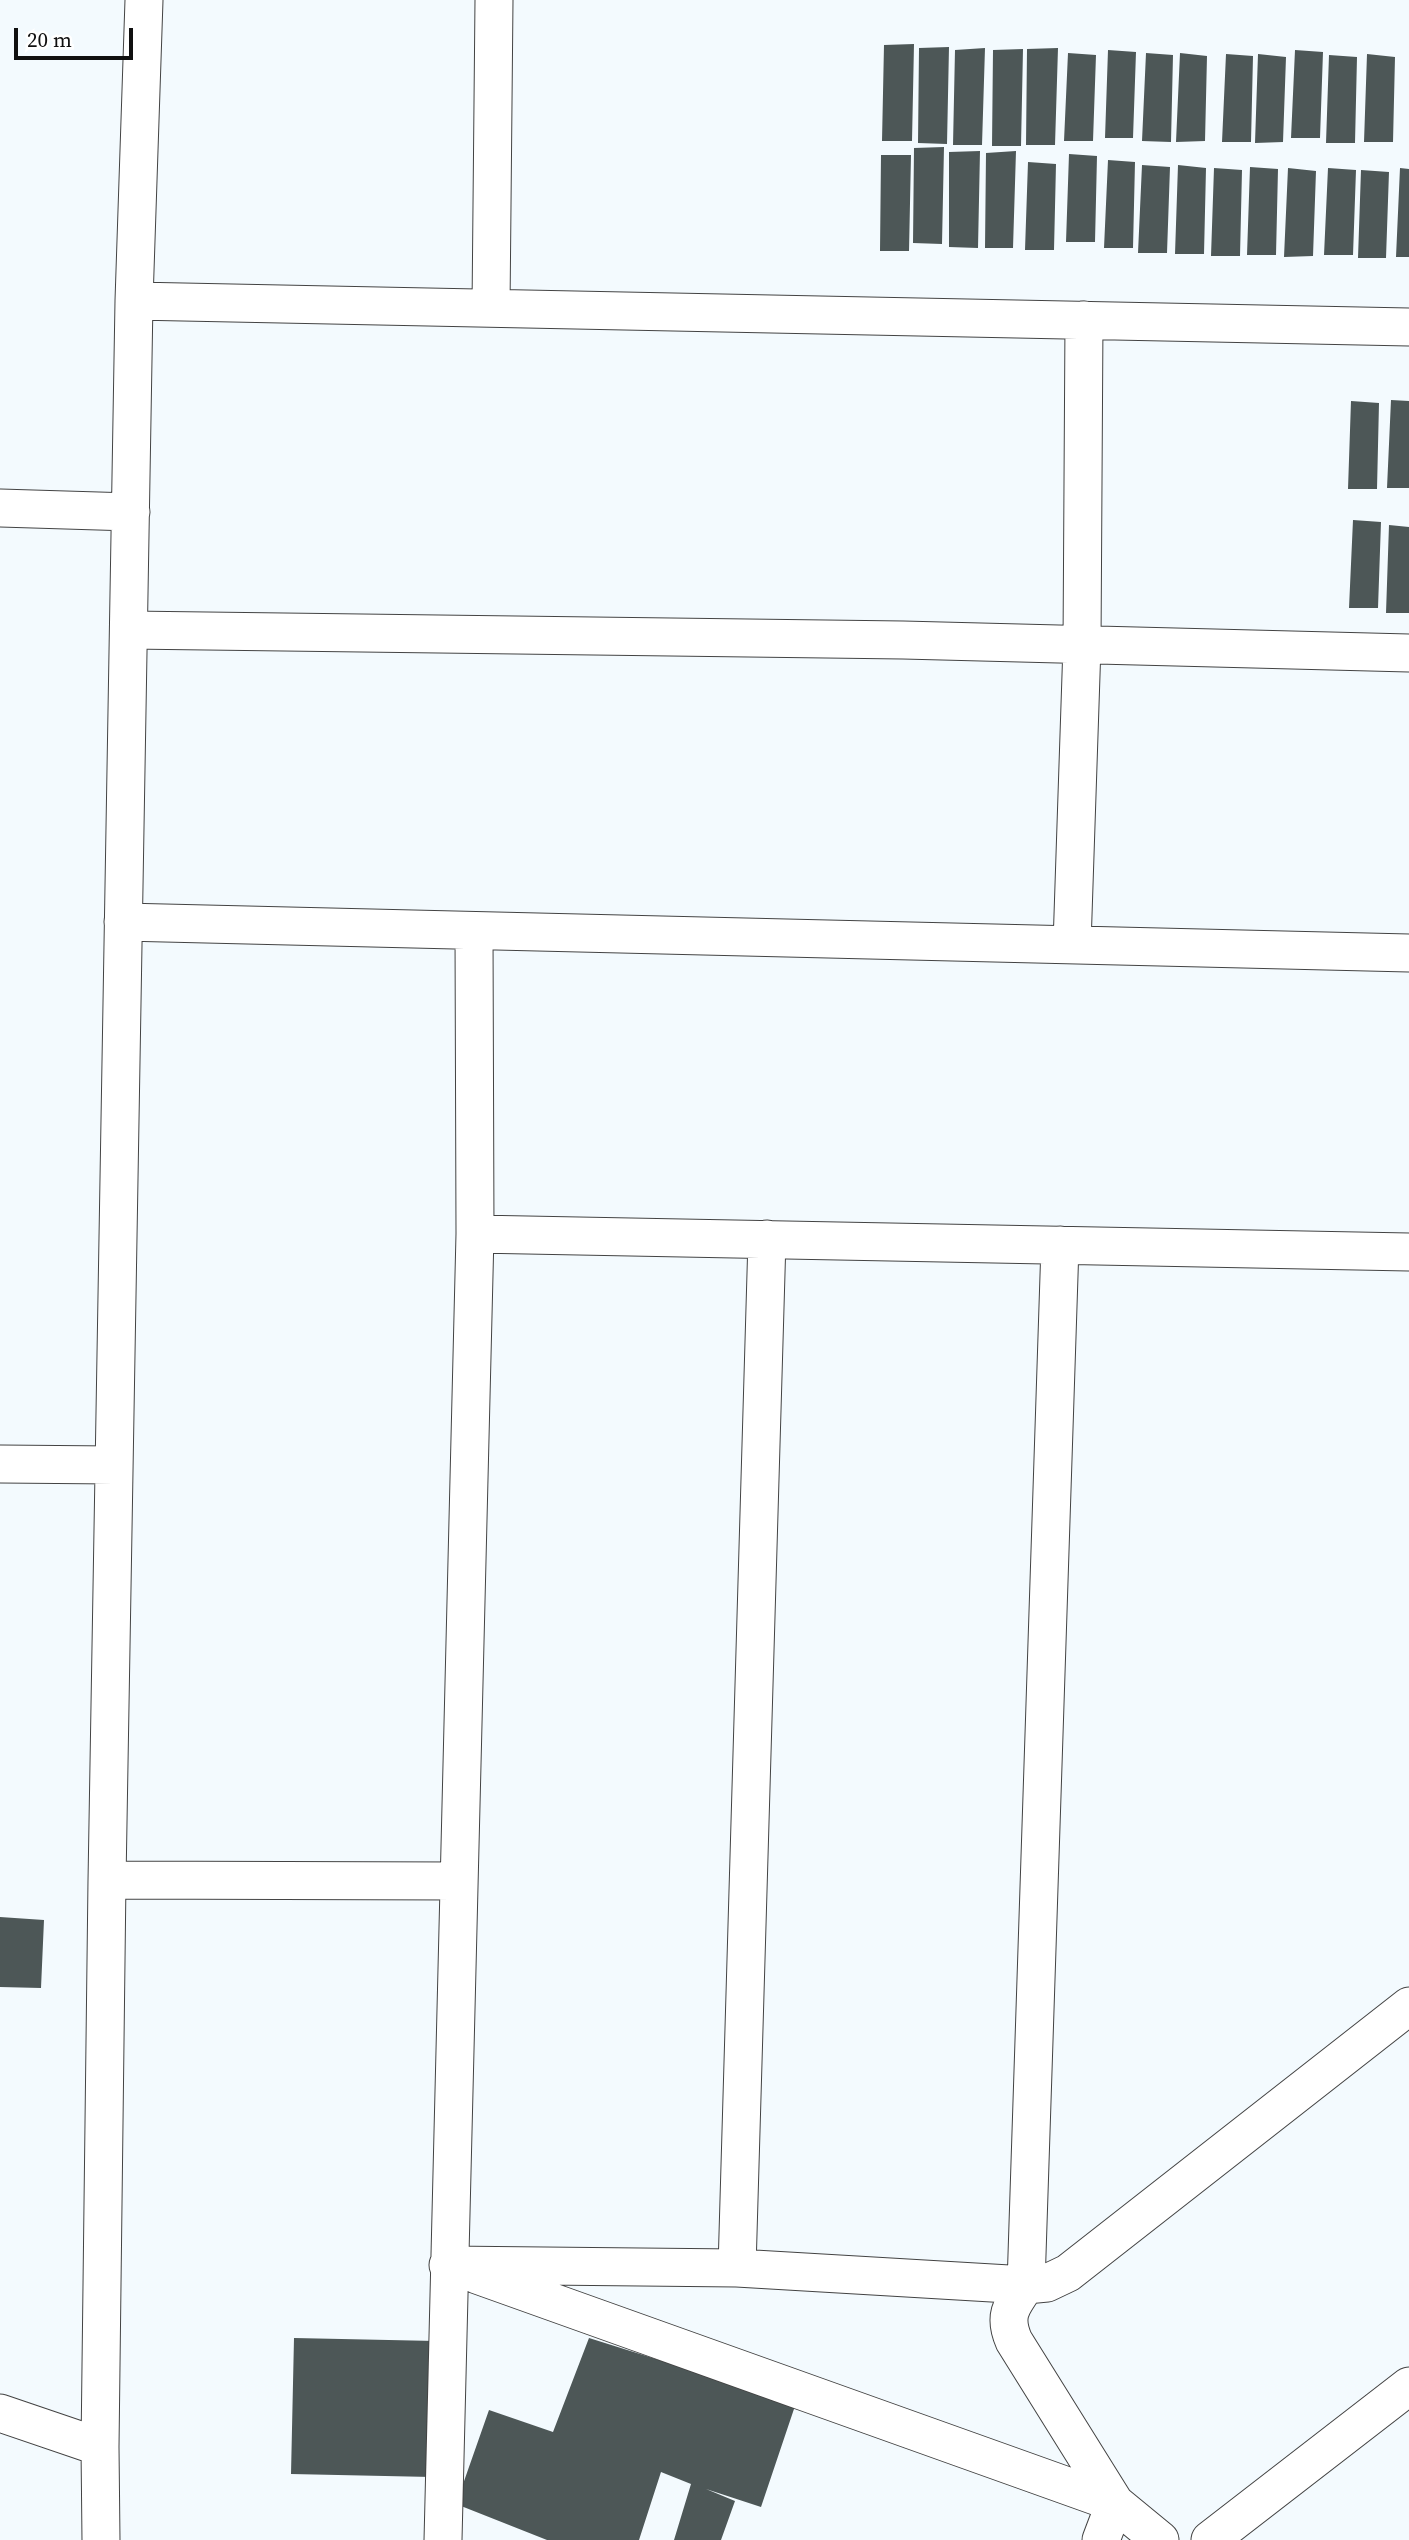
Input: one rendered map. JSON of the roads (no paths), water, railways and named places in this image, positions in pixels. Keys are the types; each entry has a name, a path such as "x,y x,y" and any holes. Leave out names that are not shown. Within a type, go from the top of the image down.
{"street":[{"path":"102,2540 100,2447 107,1880 134,301 144,0"},
{"path":"491,308 494,0"},
{"path":"134,301 1409,327"},
{"path":"1072,945 1082,645 1084,320"},
{"path":"0,508 131,512"},
{"path":"129,630 1082,645 1409,653"},
{"path":"123,922 1409,953"},
{"path":"443,2540 475,1234 474,930"},
{"path":"475,1234 1409,1252"},
{"path":"737,2268 767,1239"},
{"path":"1060,1245 1026,2285 1014,2301 1008,2315 1008,2326 1014,2341 1115,2503 1160,2540"},
{"path":"0,1464 114,1465"},
{"path":"107,1880 458,1881"},
{"path":"448,2265 737,2268 1026,2285 1047,2283 1068,2273 1409,2006"},
{"path":"448,2265 1115,2503"},
{"path":"1210,2540 1409,2386"},
{"path":"0,2413 100,2447"},
{"path":"1101,2540 1115,2503"}]}
